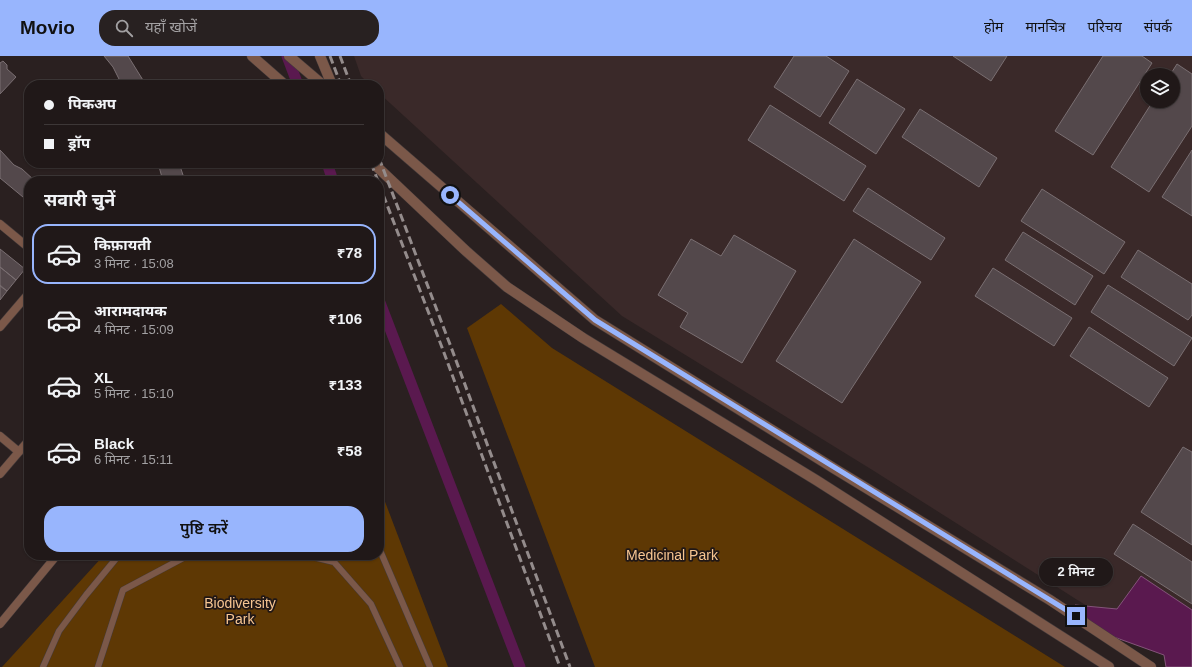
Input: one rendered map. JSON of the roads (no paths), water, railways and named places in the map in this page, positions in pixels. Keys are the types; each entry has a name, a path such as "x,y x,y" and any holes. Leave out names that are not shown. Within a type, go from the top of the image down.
{"street":[{"path":"252,56 280,80"},
{"path":"289,56 317,80"},
{"path":"320,56 330,80"},
{"path":"384,137 595,320 1050,600 1151,667"},
{"path":"378,168 466,251 507,287 583,338 816,480 1109,667"},
{"path":"0,224 24,244"},
{"path":"0,327 24,299"},
{"path":"0,436 19,452"},
{"path":"0,474 24,446"},
{"path":"0,624 53,560"},
{"path":"43,667 59,631 115,560"},
{"path":"98,667 123,590 179,560"},
{"path":"326,560 334,562 371,604 400,667"},
{"path":"384,560 430,667"}],"waterway":[{"path":"287,56 296,80"},
{"path":"329,168 331,176"},
{"path":"384,313 520,667"}],"railway":[{"path":"330,56 339,80"},
{"path":"340,56 349,80"},
{"path":"373,168 376,176"},
{"path":"383,168 570,667"},
{"path":"384,197 443,350 560,667"}],"park label":[{"name":"Medicinal Park","path":"672,555"},
{"name":"Biodiversity Park","path":"240,612"}]}
